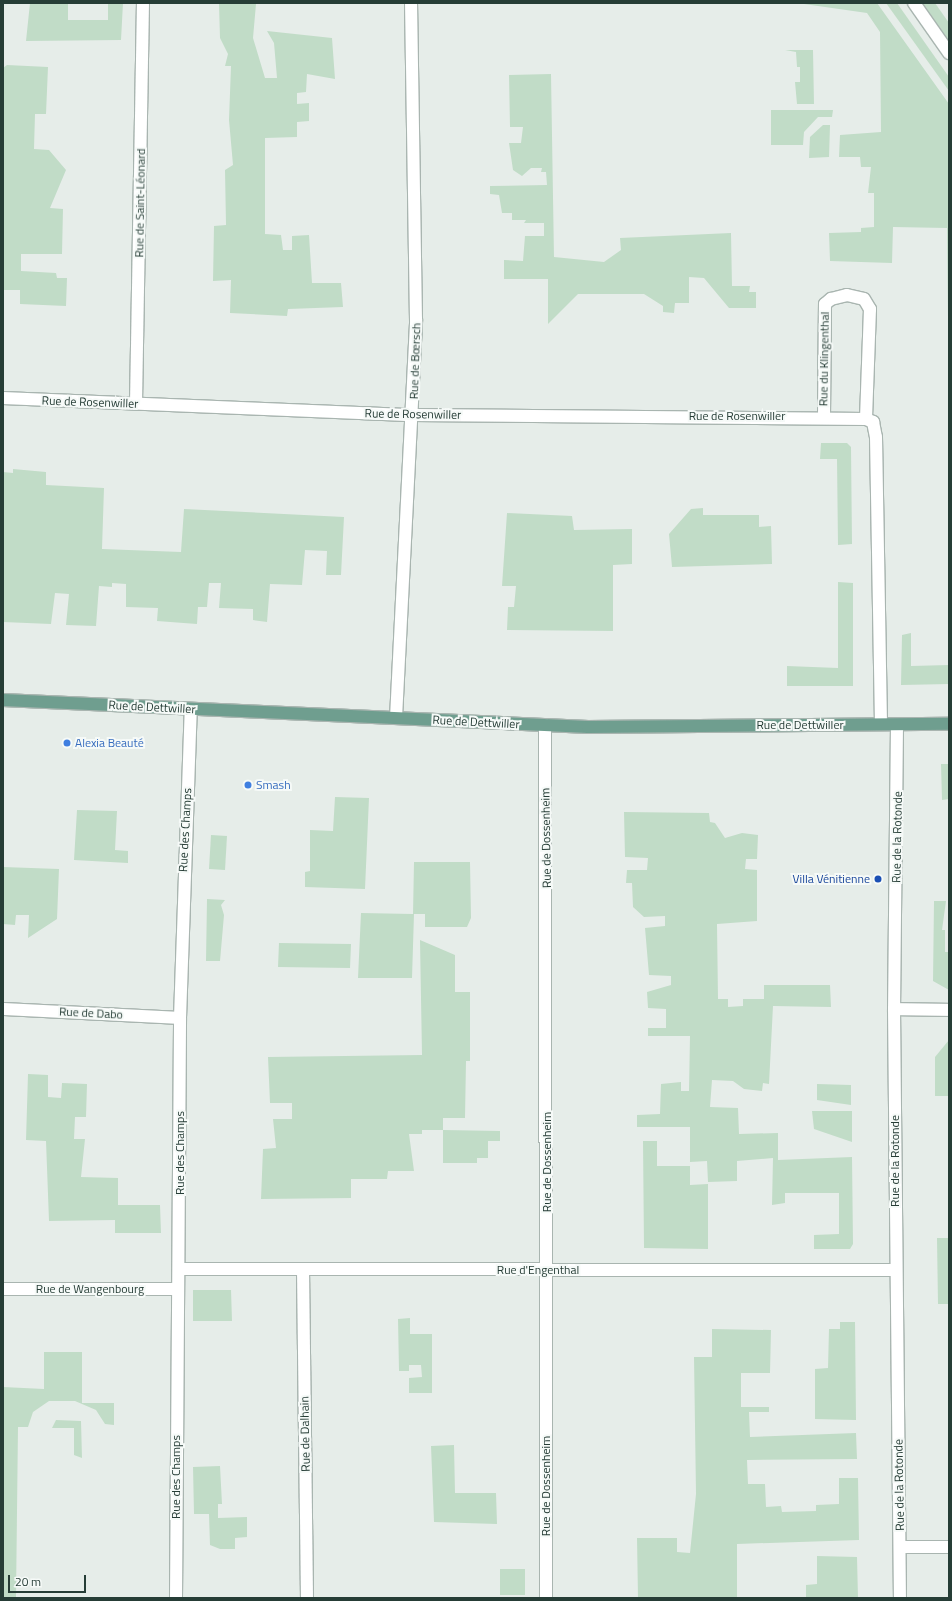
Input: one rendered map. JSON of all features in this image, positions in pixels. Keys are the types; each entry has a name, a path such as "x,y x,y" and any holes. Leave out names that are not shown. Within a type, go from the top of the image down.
{"main road":[{"name":"Rue de Dettwiller","path":"3,700 545,725 949,724"}],"street":[{"name":"Rue de Saint-Léonard","path":"136,403 143,3"},
{"name":"Rue de Bœrsch","path":"396,718 413,415 416,320 411,3"},
{"path":"914,3 949,53"},
{"name":"Rue du Klingenthal","path":"846,295 864,299 870,309 866,419 824,417 825,304 830,299 846,295"},
{"name":"Rue de Rosenwiller","path":"3,398 413,415 824,417"},
{"path":"866,419 872,422 876,437 881,724"},
{"name":"Rue des Champs","path":"176,1598 177,1289 180,1268 180,1018 191,709"},
{"name":"Rue de Dossenheim","path":"545,725 547,1270 546,1598"},
{"name":"Rue de la Rotonde","path":"897,725 894,1009 900,1598"},
{"name":"Rue de Dabo","path":"3,1009 180,1018"},
{"path":"894,1009 949,1010"},
{"name":"Rue d'Engenthal","path":"180,1268 303,1270 896,1270"},
{"name":"Rue de Dalhain","path":"303,1270 307,1598"},
{"name":"Rue de Wangenbourg","path":"3,1289 177,1289"},
{"path":"900,1547 949,1547"}],"green space":[{"path":"30,3 68,3 68,20 108,20 108,3 123,3 121,40 26,41"},
{"path":"797,3 877,3 949,104 949,411 947,228 893,227 892,263 830,261 829,233 861,232 861,228 874,227 874,193 868,193 871,167 861,167 860,157 839,157 840,135 881,132 880,32 867,13"},
{"path":"886,3 897,3 949,77 949,91"},
{"path":"920,3 935,3 949,23 949,43"},
{"path":"219,4 256,4 253,38 265,78 277,78 274,43 267,31 332,38 335,79 307,74 306,92 297,93 297,104 309,103 309,121 297,122 297,137 265,138 265,234 281,235 283,250 292,250 292,236 309,235 312,283 341,283 343,307 288,309 287,316 230,313 231,280 213,281 214,226 226,225 225,170 233,165 229,120 231,66 225,66 228,54 220,38"},
{"path":"785,50 813,50 814,104 797,104 795,82 800,82 800,67 797,67 796,52"},
{"path":"7,65 48,67 46,114 35,114 34,149 49,150 66,170 50,208 63,209 62,254 21,254 21,271 56,273 57,278 67,278 66,306 20,304 20,290 3,290 3,68"},
{"path":"551,74 554,257 604,262 621,250 620,238 731,233 732,286 750,286 749,292 756,292 756,308 729,308 704,278 689,277 689,303 675,303 674,313 663,312 663,306 644,294 578,294 548,324 548,279 504,279 504,260 523,261 525,236 544,236 544,223 524,223 526,220 512,220 512,213 502,213 499,195 490,194 490,186 547,185 546,172 541,172 542,168 531,168 522,176 513,170 509,143 521,143 523,127 510,127 509,75"},
{"path":"771,110 833,110 832,117 818,117 804,132 803,145 771,145"},
{"path":"823,125 830,125 829,157 809,158 810,137"},
{"path":"821,443 847,443 851,447 852,544 838,545 837,459 820,459"},
{"path":"13,469 46,472 46,485 104,488 102,549 181,552 184,509 344,517 341,575 326,575 327,551 305,550 302,585 270,584 267,622 253,620 253,609 219,608 221,583 209,583 207,607 198,607 197,624 157,621 158,608 126,607 126,584 112,583 112,587 99,586 96,626 66,625 69,594 55,593 51,624 3,622 3,472 13,473"},
{"path":"703,508 703,515 759,515 759,527 771,526 772,564 672,567 669,534 691,509"},
{"path":"507,513 572,516 574,530 632,529 632,564 613,565 613,631 507,630 508,607 514,607 516,586 502,586"},
{"path":"838,582 853,583 853,686 787,686 787,666 838,668"},
{"path":"911,633 911,666 949,665 949,684 901,685 902,635"},
{"path":"941,764 949,764 949,799 942,800"},
{"path":"335,797 369,798 365,889 305,887 305,872 310,871 310,830 333,831"},
{"path":"77,810 117,811 115,850 128,851 128,863 74,860"},
{"path":"624,812 709,813 710,822 715,823 725,838 742,833 758,835 757,859 746,859 745,869 757,870 757,921 717,924 718,999 728,999 728,1007 743,1006 743,999 764,999 764,985 830,985 831,1007 773,1006 769,1084 763,1083 762,1091 744,1089 733,1081 712,1080 710,1107 738,1108 739,1134 778,1133 778,1160 852,1157 853,1244 850,1249 814,1249 814,1235 839,1234 839,1193 785,1193 785,1203 772,1205 773,1158 737,1161 737,1181 708,1182 707,1161 690,1162 690,1127 637,1127 637,1115 660,1114 661,1084 681,1082 681,1091 689,1091 690,1036 648,1036 648,1028 666,1028 666,1009 648,1008 647,992 671,985 671,976 649,975 645,928 665,926 665,916 644,917 633,907 632,883 626,883 627,870 647,870 648,858 625,857"},
{"path":"211,835 227,836 225,870 209,869"},
{"path":"414,862 470,862 471,918 467,927 425,927 425,914 414,914 412,978 358,978 361,913 413,914"},
{"path":"3,867 59,869 57,919 28,938 29,915 16,915 15,925 3,924"},
{"path":"207,899 225,900 221,905 224,915 220,961 206,961"},
{"path":"934,901 946,901 942,930 945,930 945,952 949,952 949,990 933,981"},
{"path":"420,940 455,955 455,992 470,992 470,1061 466,1061 465,1118 443,1118 443,1130 422,1130 422,1134 409,1134 414,1171 388,1171 387,1179 351,1179 351,1198 261,1199 263,1149 276,1148 273,1119 292,1119 292,1103 270,1103 268,1057 422,1055"},
{"path":"279,943 351,944 350,968 278,967"},
{"path":"949,1040 949,1096 935,1096 935,1057"},
{"path":"28,1074 48,1075 48,1097 61,1098 62,1083 87,1084 86,1117 75,1117 74,1139 85,1139 81,1177 118,1178 118,1205 160,1205 161,1233 115,1233 115,1220 49,1221 46,1141 26,1140"},
{"path":"817,1084 851,1085 851,1105 817,1100"},
{"path":"812,1111 852,1111 852,1142 814,1129"},
{"path":"443,1130 500,1131 500,1141 488,1141 488,1158 477,1158 477,1163 443,1163"},
{"path":"643,1141 657,1141 657,1166 690,1166 690,1185 708,1184 708,1249 644,1248"},
{"path":"937,1238 949,1238 949,1304 938,1304"},
{"path":"193,1290 231,1290 232,1321 193,1321"},
{"path":"410,1318 410,1334 432,1334 432,1393 409,1393 409,1378 422,1377 421,1365 409,1365 409,1371 399,1371 398,1319"},
{"path":"840,1322 855,1322 856,1420 815,1419 815,1369 828,1368 829,1329 840,1329"},
{"path":"712,1329 771,1330 770,1373 741,1373 741,1407 769,1407 769,1412 749,1412 750,1437 856,1433 857,1459 747,1460 748,1484 765,1484 766,1507 781,1506 782,1512 816,1511 816,1505 839,1504 839,1478 858,1478 859,1540 737,1544 737,1598 638,1598 637,1538 677,1538 677,1552 690,1553 696,1494 694,1357 712,1357"},
{"path":"44,1352 82,1352 82,1403 114,1403 114,1425 105,1424 96,1410 75,1401 49,1401 33,1412 28,1427 18,1427 16,1598 3,1598 3,1387 44,1389"},
{"path":"56,1420 81,1421 82,1458 74,1455 74,1428 52,1428"},
{"path":"454,1445 455,1493 496,1493 497,1524 434,1522 431,1446"},
{"path":"220,1466 222,1504 218,1504 218,1518 247,1517 247,1537 235,1538 235,1549 220,1549 210,1545 209,1514 194,1514 193,1467"},
{"path":"817,1556 857,1557 858,1598 806,1598 806,1585 817,1584"},
{"path":"500,1569 525,1569 525,1595 500,1595"}],"place":[{"name":"Alexia Beauté","path":"67,743"},
{"name":"Smash","path":"248,785"},
{"name":"Villa Vénitienne","path":"878,879"}]}
